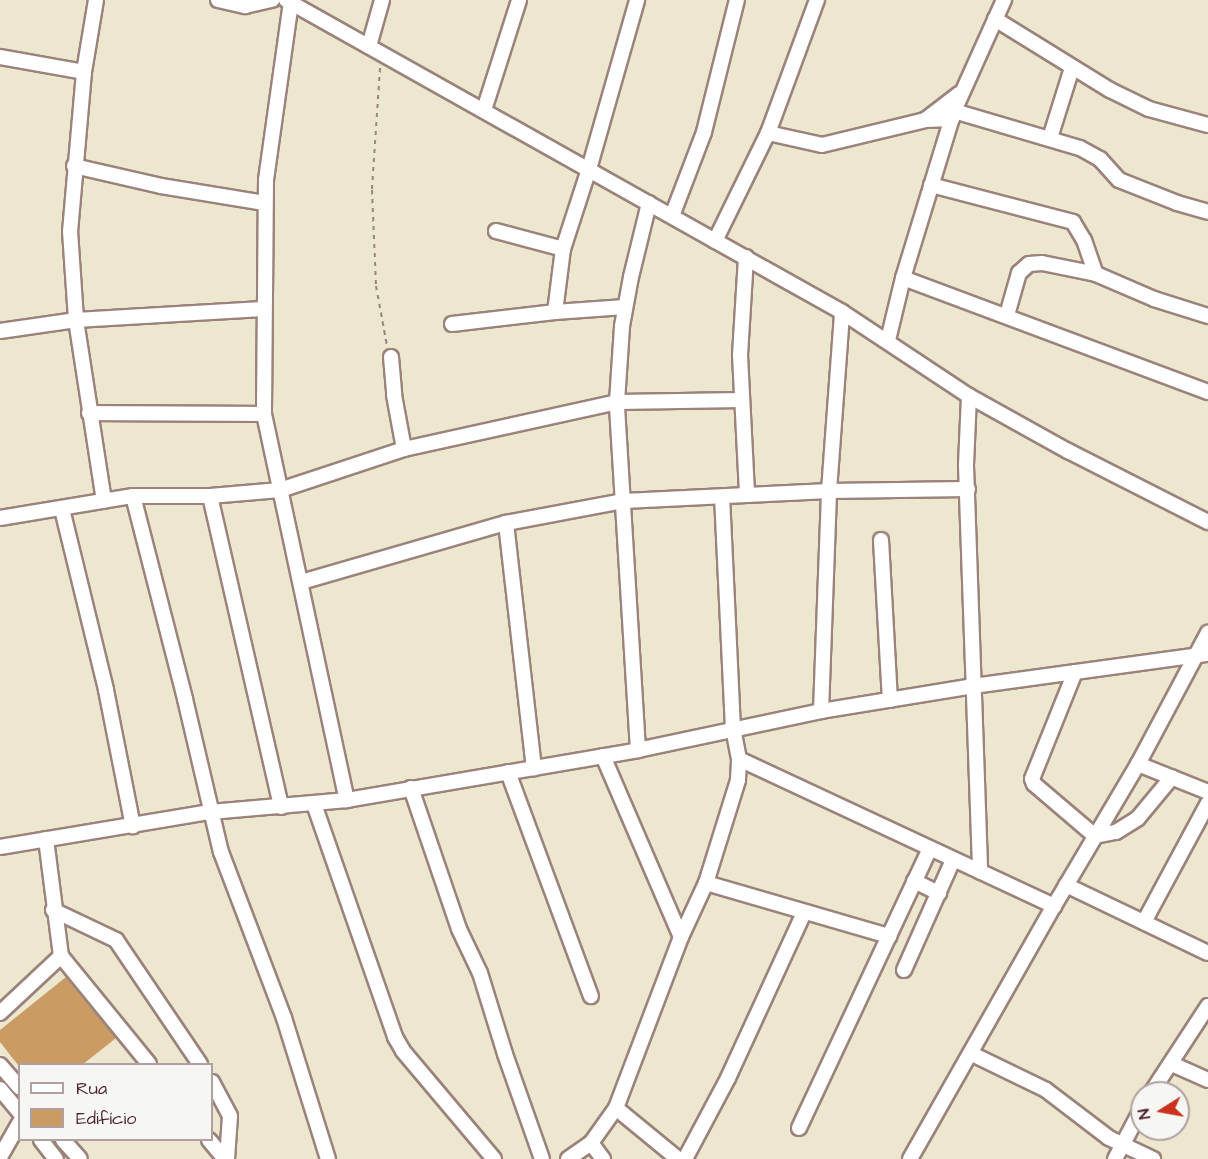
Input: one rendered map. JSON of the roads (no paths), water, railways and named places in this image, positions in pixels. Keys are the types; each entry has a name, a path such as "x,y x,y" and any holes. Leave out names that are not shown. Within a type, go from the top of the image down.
{"street":[{"path":"96,0 84,72 70,231 76,320 104,501"},
{"path":"218,0 245,6 272,0"},
{"path":"369,46 382,0"},
{"path":"484,110 519,0"},
{"path":"555,312 563,249 589,169 637,0"},
{"path":"672,216 704,132 737,0"},
{"path":"715,241 768,133 817,0"},
{"path":"888,340 903,278 953,115 1004,0"},
{"path":"347,800 264,414 265,203 270,143 289,1 842,312 888,340 969,396 1068,451 1208,522"},
{"path":"995,20 1072,68 1149,109 1208,125"},
{"path":"0,57 84,72"},
{"path":"1050,138 1072,68"},
{"path":"925,120 961,93"},
{"path":"768,133 822,145 953,115 1050,138 1088,151 1100,159 1119,180 1177,203 1208,212"},
{"path":"74,166 161,186 265,203"},
{"path":"931,185 1073,222 1084,240 1096,274"},
{"path":"638,750 617,402 626,307 649,202"},
{"path":"496,231 563,249"},
{"path":"746,257 740,335 747,494"},
{"path":"1007,315 1019,273 1029,264 1054,265 1096,274 1154,299 1208,316"},
{"path":"903,278 1208,392"},
{"path":"452,324 555,312 626,307"},
{"path":"0,331 76,320 263,309"},
{"path":"821,711 830,491 842,312"},
{"path":"391,357 394,395 404,449"},
{"path":"969,396 968,489 980,872"},
{"path":"0,518 133,496 210,496 280,490 404,449 617,402 742,399"},
{"path":"89,413 264,414"},
{"path":"301,582 506,524 624,501 830,491 968,489"},
{"path":"133,496 221,852 284,1018 328,1159"},
{"path":"210,496 280,807"},
{"path":"568,1159 591,1143 616,1108 681,937 706,883 735,795 740,759 733,729 722,497"},
{"path":"62,509 106,690 133,826"},
{"path":"506,524 534,768"},
{"path":"881,540 890,700"},
{"path":"910,1159 972,1054 1066,885 1202,655 1208,633"},
{"path":"0,847 210,812 347,800 638,750 821,711 973,686 1202,655"},
{"path":"1075,672 1032,778 1034,784 1095,836"},
{"path":"603,756 681,937"},
{"path":"740,759 929,850 1054,906"},
{"path":"1138,764 1208,792"},
{"path":"508,772 591,996"},
{"path":"1095,836 1116,832 1138,818 1172,777"},
{"path":"411,788 459,929 480,973 505,1054 542,1159"},
{"path":"1144,922 1208,803"},
{"path":"314,804 395,1037 403,1051 494,1159"},
{"path":"46,839 53,910 61,956 146,1063"},
{"path":"799,1128 929,850"},
{"path":"904,970 954,860"},
{"path":"914,881 939,893"},
{"path":"706,883 889,936"},
{"path":"1066,885 1208,953"},
{"path":"53,910 116,940 199,1063"},
{"path":"685,1159 728,1078 804,913"},
{"path":"0,1013 61,956"},
{"path":"1160,1081 1208,1006"},
{"path":"972,1054 1046,1090 1121,1145 1153,1159"},
{"path":"1172,1064 1208,1080"},
{"path":"0,1065 18,1086"},
{"path":"213,1084 230,1116 226,1159"},
{"path":"0,1089 18,1111"},
{"path":"616,1108 678,1159"},
{"path":"0,1157 18,1126"},
{"path":"1115,1159 1130,1129"},
{"path":"42,1141 56,1159"},
{"path":"64,1141 80,1159"},
{"path":"210,1141 226,1159"},
{"path":"591,1143 603,1159"}]}
